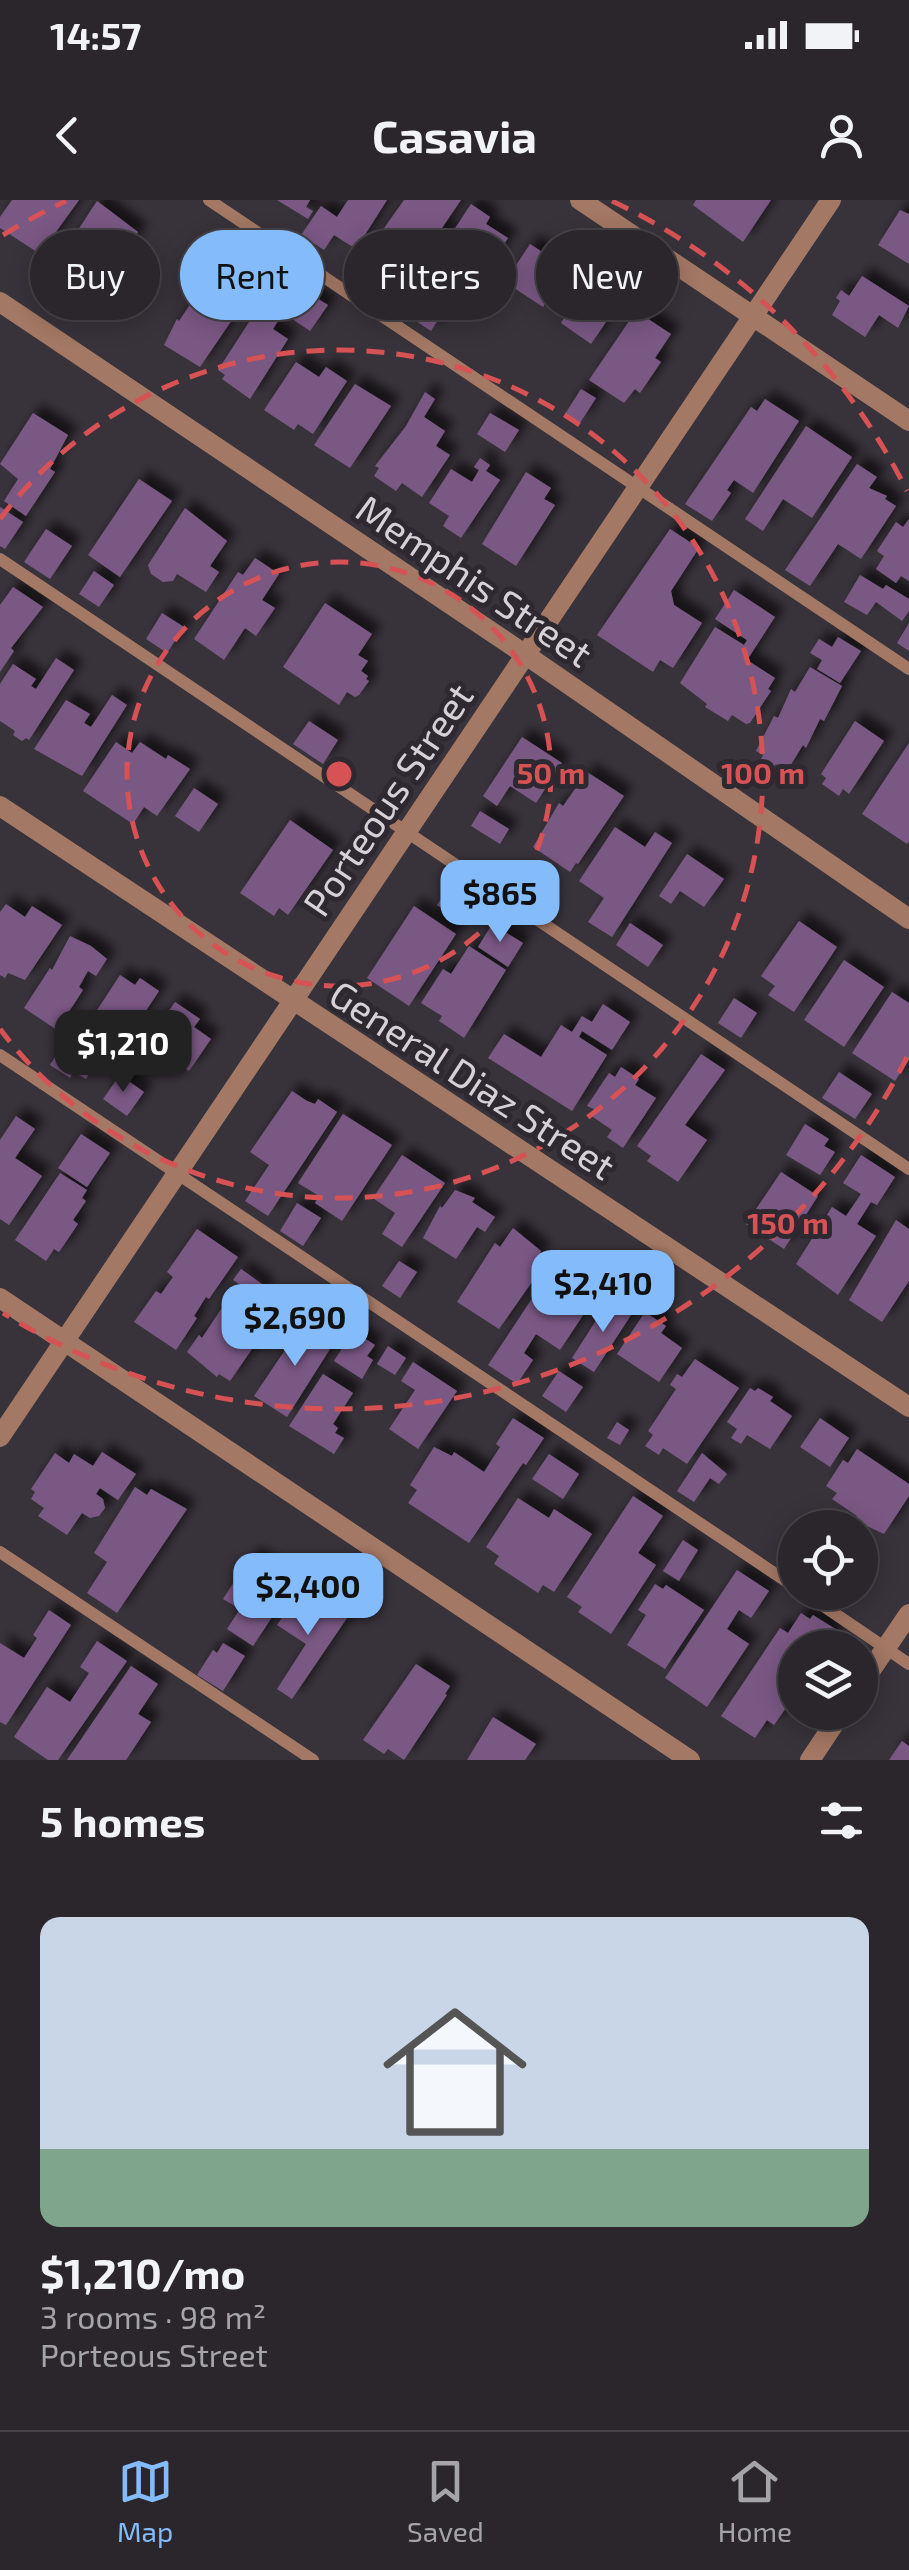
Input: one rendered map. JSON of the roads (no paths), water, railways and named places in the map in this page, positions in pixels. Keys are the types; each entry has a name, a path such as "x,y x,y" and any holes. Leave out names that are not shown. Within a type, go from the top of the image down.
{"street":[{"path":"580,200 909,420"},
{"name":"Porteous Street","path":"0,1438 831,200"},
{"name":"Memphis Street","path":"0,302 526,655 909,919"},
{"name":"General Diaz Street","path":"0,806 909,1408"},
{"path":"0,1298 690,1760"},
{"path":"878,1660 909,1614"},
{"path":"810,1760 830,1730"}],"lane":[{"path":"209,200 909,669"},
{"path":"0,559 909,1169"},
{"path":"0,1055 778,1576"},
{"path":"0,1552 313,1760"},
{"path":"829,1610 909,1664"}]}
